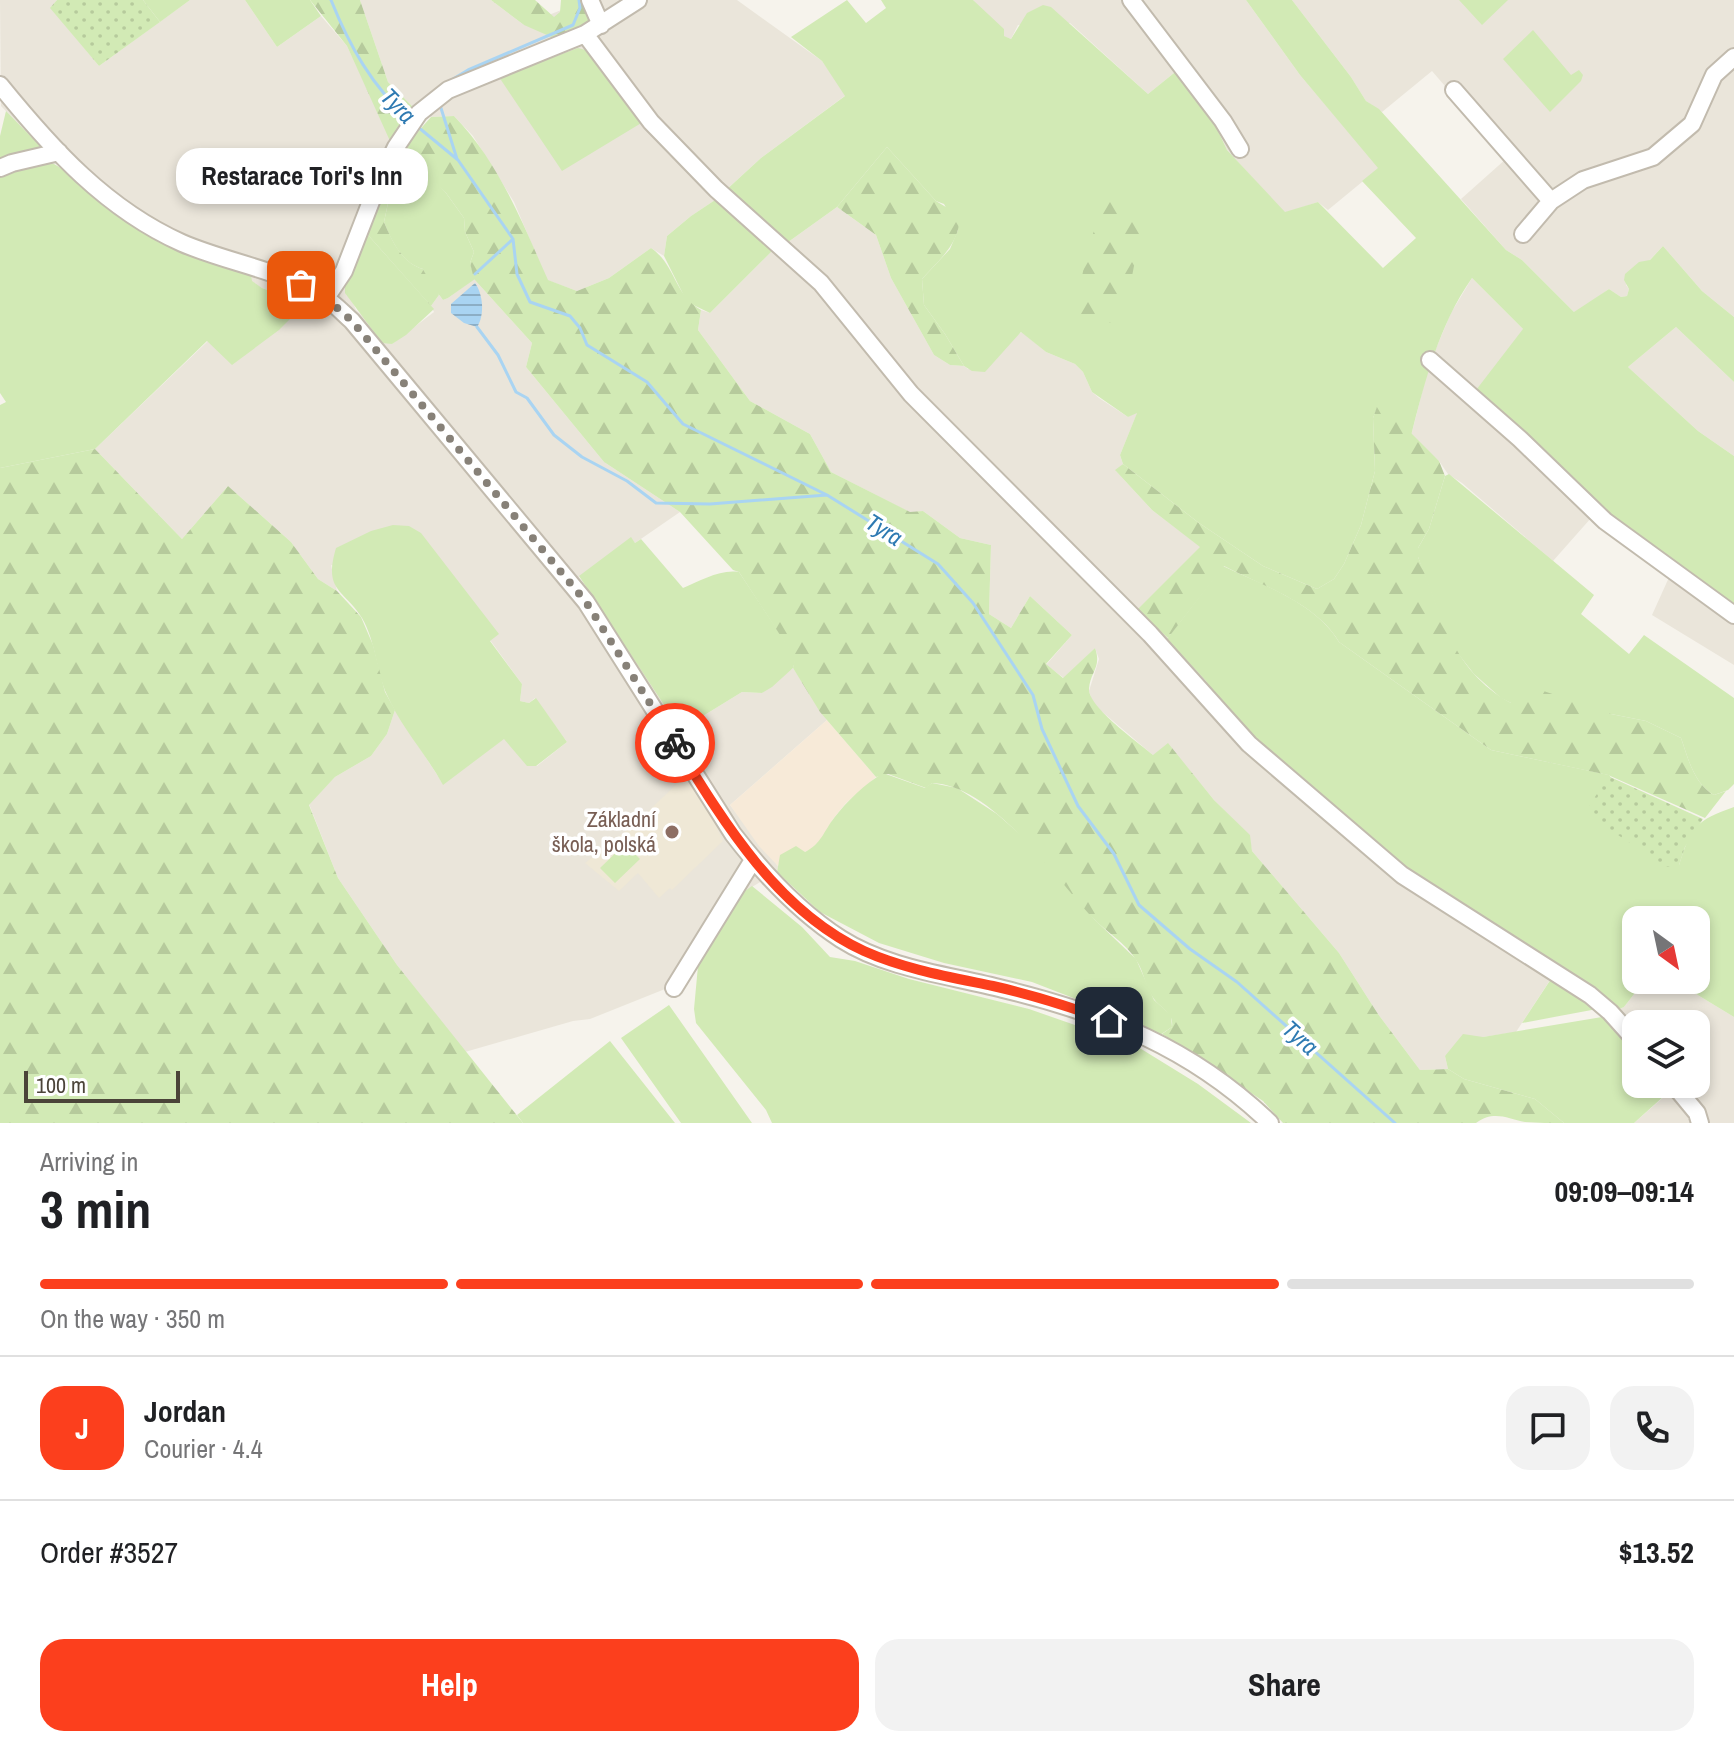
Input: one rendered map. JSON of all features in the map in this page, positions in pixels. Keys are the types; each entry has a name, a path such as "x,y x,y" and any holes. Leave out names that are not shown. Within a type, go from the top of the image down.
{"street":[{"path":"590,0 601,25"},
{"path":"326,298 344,271 377,186 396,147 419,113 448,90 585,34 638,0"},
{"path":"1131,0 1223,121 1240,149"},
{"path":"585,34 651,122 716,189 821,283 911,394 1139,622 1249,744 1402,875 1590,995 1622,1025"},
{"path":"1523,234 1551,201 1583,180 1653,157 1692,124 1714,75 1734,57"},
{"path":"0,85 92,186 128,214 183,243 301,285 326,298 352,321 586,602 733,834 753,860 797,904 842,940 895,962 1067,1005 1131,1028 1207,1072 1270,1123"},
{"path":"1454,90 1551,201"},
{"path":"0,168 59,152"},
{"path":"1430,360 1520,439 1605,521 1734,615"},
{"path":"674,988 753,860"},
{"path":"1685,1098 1697,1113 1700,1123"}],"shaded area":[{"path":"0,0 57,0 51,8 99,66 190,0 245,0 277,47 321,16 347,46 398,154 368,235 345,284 356,310 392,344 434,312 431,306 439,295 443,300 448,298 474,279 532,343 526,367 604,462 680,512 635,543 631,538 579,577 685,727 742,692 762,693 793,668 827,720 730,805 778,866 777,872 742,893 698,966 670,987 590,1019 573,1021 465,1052 397,965 338,878 309,804 335,777 371,756 387,734 395,710 443,784 504,738 537,766 567,742 535,698 529,703 520,701 522,684 490,640 498,634 331,565 337,591 318,579 291,542 228,486 182,539 95,449 208,341 237,361 305,304 262,288 154,238 109,210 58,165 45,160 43,149 1,106"},
{"path":"360,0 491,0 524,25 586,0 737,0 822,61 846,95 761,158 715,200 667,236 664,256 651,248 609,278 577,291 547,280 514,202 473,136 454,116 431,117 414,108 388,82"},
{"path":"973,0 1246,0 1300,75 1379,168 1328,210 1318,202 1285,213 1227,150 1213,120 1189,92 1179,69 1148,94 1070,23 1018,25 1011,39 1003,36"},
{"path":"1292,0 1734,0 1734,317 1702,291 1663,246 1626,285 1629,289 1627,296 1621,297 1609,289 1575,313 1522,260 1506,250 1461,199 1507,158 1432,71 1382,112 1366,101"},
{"path":"837,207 876,235 891,278 934,355 950,365 968,369 1022,332 1046,352 1075,364 1099,398 1128,417 1138,411 1120,455 1123,464 1116,471 1152,510 1201,547 1138,610 1206,681 1558,968 1516,1032 1483,1037 1445,1056 1448,1069 1420,1070 1378,1014 1339,953 1252,851 1249,835 1214,800 1168,744 1154,756 1093,704 1089,691 1099,659 1095,648 1064,678 1046,665 1072,635 1030,596 1011,628 989,614 991,545 960,538 923,511 911,513 831,472 810,434 750,401 698,330 701,310 710,313 773,250"},
{"path":"1472,278 1523,329 1599,509 1553,561 1448,474 1439,461 1411,436 1429,365 1451,313"},
{"path":"1676,327 1734,382 1734,456 1698,431 1628,367"},
{"path":"1671,573 1734,610 1734,665 1652,615"},
{"path":"827,720 876,777 846,803 823,838 810,850 780,860 778,866 759,846 730,805"},
{"name":"Základní škola, polská","path":"685,776 711,815 723,841 672,890 670,888 659,898 638,873 619,891 585,863 637,822"},
{"path":"1634,994 1696,994 1734,1017 1734,1123 1634,1123 1663,1098 1710,1098 1710,1010 1622,1010 1622,1019 1617,1010 1624,1007"}],"green space":[{"path":"57,0 143,0 160,22 99,66 50,8"},
{"path":"143,0 190,0 160,22"},
{"path":"245,0 310,0 321,16 277,47"},
{"path":"310,0 360,0 388,82 414,108 390,141 347,46"},
{"path":"491,0 535,0 554,17 560,12 561,0 586,0 591,22 556,39 524,25"},
{"path":"847,0 866,23 886,8 881,0 973,0 1004,29 1004,36 1011,39 1027,13 1043,5 1051,7 1148,94 1179,69 1189,92 1213,120 1227,150 1285,212 1318,202 1383,268 1416,238 1362,181 1378,168 1300,75 1246,0 1292,0 1366,101 1379,109 1506,250 1522,260 1574,312 1609,289 1621,297 1627,296 1629,289 1624,280 1625,274 1639,262 1650,260 1663,246 1702,291 1734,317 1734,382 1676,327 1628,367 1698,431 1734,456 1734,610 1627,532 1473,394 1523,329 1472,278 1442,334 1411,436 1379,403 1373,418 1375,471 1361,525 1334,579 1317,589 1263,566 1199,523 1123,464 1120,455 1137,413 1128,417 1092,392 1083,372 1075,364 1046,352 1021,332 985,372 972,371 964,366 924,305 922,279 950,249 958,230 944,204 936,201 887,147 837,207 784,245 725,191 761,158 845,96 822,61 791,37"},
{"path":"1459,0 1508,0 1482,25"},
{"path":"1533,30 1571,75 1579,70 1583,75 1581,81 1550,112 1503,59"},
{"path":"578,48 589,51 643,122 562,171 499,77"},
{"path":"6,111 43,149 0,162 0,136"},
{"path":"454,116 497,173 548,280 577,291 609,278 651,248 666,263 685,296 701,310 698,330 750,401 810,434 831,472 910,512 923,511 960,538 991,545 989,614 1011,628 1030,596 1072,635 1046,664 1063,678 1095,648 1097,660 1089,689 1097,705 1153,755 1168,743 1214,800 1250,835 1252,851 1339,953 1378,1014 1420,1070 1448,1069 1464,1079 1535,1099 1564,1123 1525,1122 1494,1116 1476,1123 1283,1123 1263,1101 1162,1034 1172,1027 1171,1018 1151,994 1132,954 1092,917 999,815 955,788 932,783 926,788 888,774 876,777 820,712 793,668 795,658 739,572 733,570 680,512 604,462 526,367 532,343 474,279 470,263 474,252 465,232 464,218 446,193 406,155 406,145 431,117"},
{"path":"887,147 936,201 959,215 953,242 922,279 924,305 964,366 950,365 934,355 891,278 876,235 837,207"},
{"path":"398,154 404,163 402,180 388,203 384,222 399,250 409,262 423,269 436,288 439,295 431,306 368,235"},
{"path":"406,154 446,193 464,218 465,232 474,252 470,263 475,279 443,300 423,269 409,262 399,251 384,222 388,203 402,180"},
{"path":"45,160 62,169 109,210 142,231 195,256 251,275 252,281 262,288 305,304 279,330 232,365 207,341 95,449 0,468 0,405 6,402 0,393 0,175"},
{"path":"1127,195 1137,203 1143,219 1124,318 1074,335 1089,245 1113,196"},
{"path":"715,200 773,250 710,313 687,302 664,256 667,236"},
{"path":"368,235 434,309 392,344 382,343 345,293 345,284"},
{"path":"1379,401 1439,461 1445,476 1429,529 1418,548 1418,557 1451,639 1474,674 1511,703 1526,685 1611,714 1646,721 1681,738 1701,784 1714,795 1726,791 1705,818 1608,775 1491,750 1339,642 1317,616 1303,606 1224,566 1168,638 1137,610 1200,547 1152,510 1115,470 1123,464 1199,523 1263,566 1317,589 1334,579 1361,525 1375,471 1373,418"},
{"path":"95,449 182,539 228,486 291,542 318,579 337,591 361,617 373,645 385,692 395,710 387,734 371,756 335,777 309,805 338,878 397,965 523,1123 0,1123 0,468"},
{"path":"1449,474 1594,595 1581,614 1629,654 1644,635 1734,698 1734,784 1728,790 1714,795 1707,790 1693,770 1681,738 1646,721 1511,703 1474,674 1445,630 1418,557 1418,548 1429,529 1445,476"},
{"path":"393,525 409,526 421,533 499,634 490,641 522,684 520,701 529,703 536,698 567,742 536,766 527,766 504,739 443,785 399,718 383,686 367,627 337,589 332,573 336,548 371,531"},
{"path":"631,537 635,543 641,539 683,588 717,574 739,572 796,658 793,668 762,693 742,692 685,727 678,726 579,576"},
{"path":"1223,566 1303,606 1329,628 1339,642 1491,750 1609,775 1679,865 1697,826 1711,816 1734,807 1734,1017 1696,994 1710,994 1710,906 1622,906 1622,994 1634,994 1624,1007 1617,1010 1403,866 1283,768 1225,710 1206,681 1167,639"},
{"path":"883,773 925,788 932,783 957,788 997,814 1031,844 1095,920 1136,959 1154,1000 1171,1015 1172,1027 1160,1035 1032,982 944,963 879,943 820,912 777,872 780,855 796,846 805,852 810,849 850,799"},
{"path":"1608,776 1703,819 1685,847 1679,865 1666,867 1585,813"},
{"path":"625,844 640,859 615,883 600,868"},
{"path":"752,886 802,927 830,957 855,961 909,979 1029,1009 1138,1047 1198,1084 1251,1123 772,1123 766,1110 696,1023 694,1009 698,966 742,893"},
{"path":"1553,976 1597,1009 1522,1023"},
{"path":"669,1005 752,1123 681,1123 621,1038"},
{"path":"1608,1016 1622,1031 1622,1098 1662,1098 1634,1123 1564,1123 1535,1099 1464,1079 1448,1069 1445,1056 1463,1034 1483,1037"},
{"path":"610,1041 675,1123 523,1123 517,1115"}],"water":[{"path":"475,283 482,305 477,327 464,323 451,313 451,304"}],"waterway":[{"name":"Tyra","path":"331,0 363,64 384,93 409,119"},
{"path":"448,82 468,70 573,25 580,8 579,0"},
{"path":"440,105 457,159"},
{"name":"Tyra","path":"418,127 458,160 513,239 517,274 530,302 570,316 580,328 587,345 647,382 683,424 827,495 938,564 973,603 1033,695 1042,729 1078,806 1114,854 1139,905 1190,949 1237,982 1395,1123"},
{"path":"475,274 513,239"},
{"path":"477,327 498,355 516,392 527,398 554,435 582,457 627,481 656,503 710,504 827,495"}],"way so far":[{"path":"301,285 326,298 352,321 586,602 675,743"}],"place":[{"name":"Restarace Tori's Inn","path":"301,285"},
{"name":"Základní škola, polská","path":"672,832"}],"route":[{"path":"675,743 753,860 797,904 842,940 895,962 1067,1005 1109,1021"}]}
